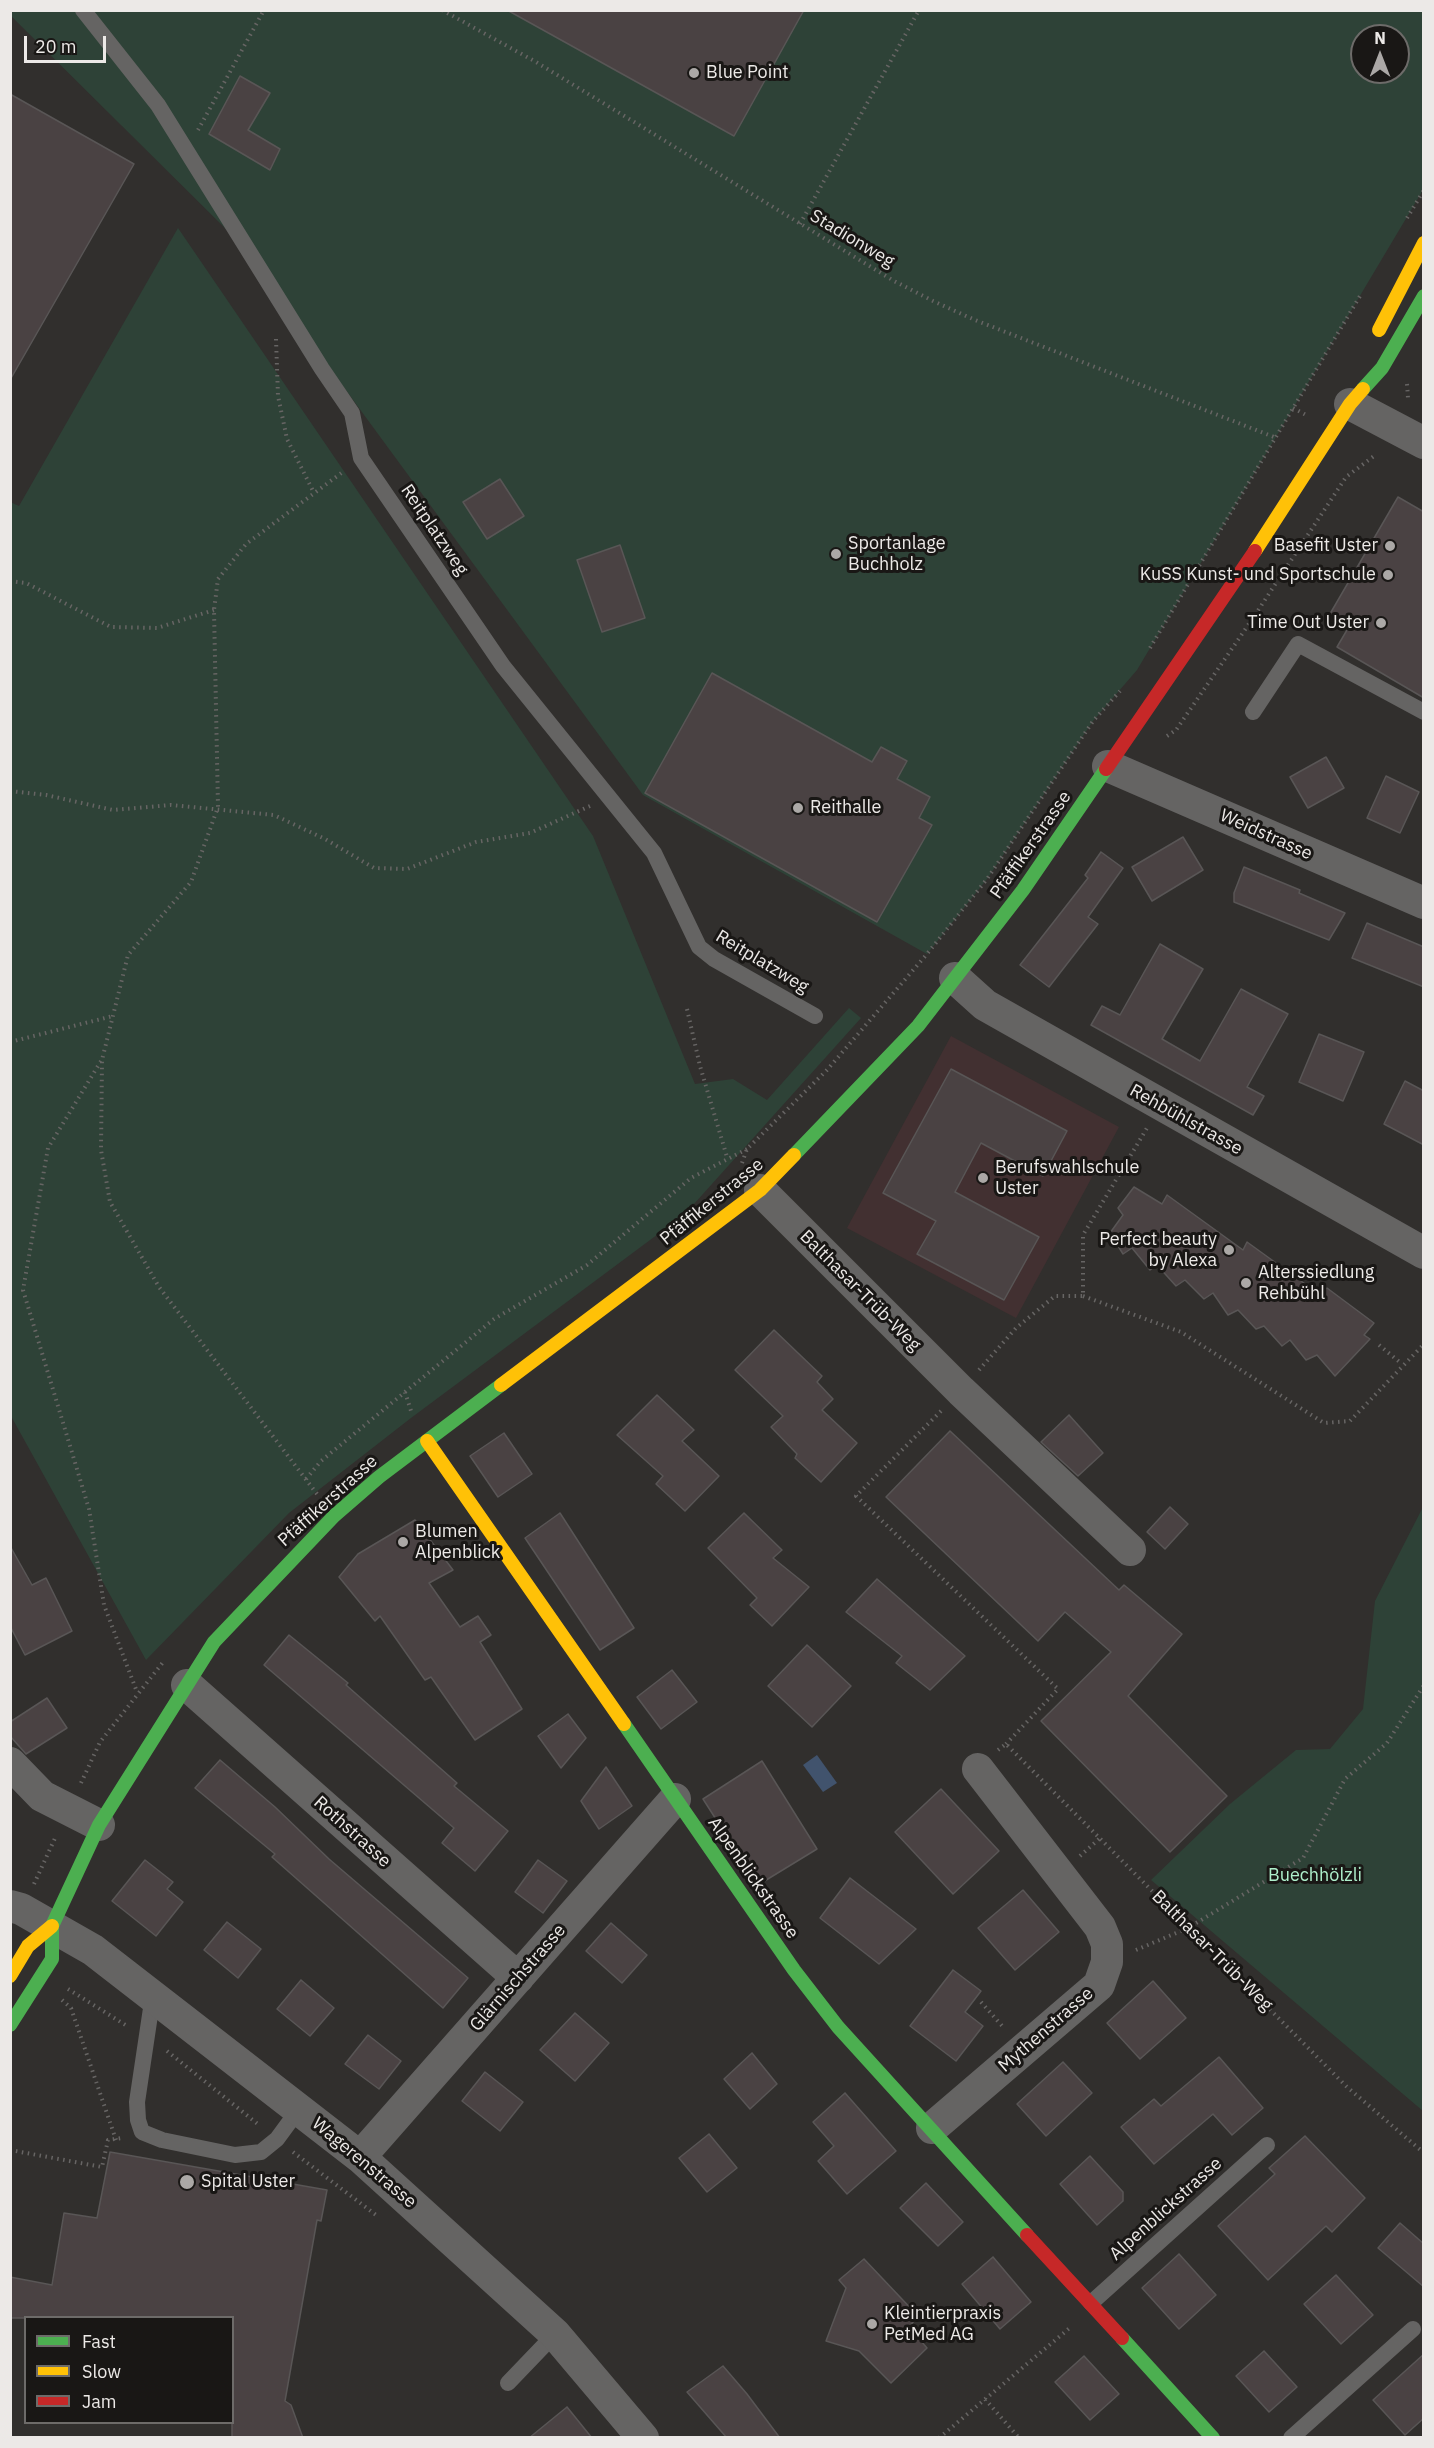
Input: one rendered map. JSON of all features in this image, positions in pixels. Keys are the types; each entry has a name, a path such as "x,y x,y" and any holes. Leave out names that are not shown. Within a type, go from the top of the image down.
{"main road":[{"path":"1374,339 1424,243"},
{"name":"Pfäffikerstrasse","path":"52,1926 99,1825 214,1642 260,1589 334,1516 427,1441 760,1190 872,1077 918,1026 1023,890 1235,582 1354,389 1382,368 1424,296"},
{"name":"Alpenblickstrasse","path":"427,1441 794,1970 838,2027 1213,2438"},
{"path":"10,1976 27,1946 52,1926"},
{"path":"10,2025 52,1959 52,1926"}],"street":[{"path":"1354,389 1424,443"},
{"name":"Weidstrasse","path":"1108,766 1424,903"},
{"name":"Rehbühlstrasse","path":"955,978 985,1005 1424,1253"},
{"name":"Balthasar-Trüb-Weg","path":"760,1190 961,1392 1130,1550"},
{"name":"Rothstrasse","path":"187,1684 518,1978"},
{"path":"10,1763 42,1796 99,1825"},
{"path":"978,1769 1100,1927 1107,1944 1107,1962"},
{"name":"Glärnischstrasse","path":"360,2157 675,1799"},
{"name":"Wagerenstrasse","path":"10,1906 21,1909 93,1950 360,2157 555,2334 643,2438"},
{"name":"Mythenstrasse","path":"932,2128 1099,1985 1107,1962"}],"lane":[{"name":"Reitplatzweg","path":"83,10 159,105 352,413 361,458 503,666 654,853 699,947 714,959 815,1016"},
{"path":"1253,712 1298,644 1424,712"},
{"path":"153,1995 137,2102 138,2120 142,2132 162,2140 235,2155 261,2152 277,2139 299,2109"},
{"name":"Alpenblickstrasse","path":"1093,2305 1267,2145"},
{"path":"1291,2438 1413,2330"},
{"path":"508,2383 555,2334"}],"path":[{"path":"186,151 264,10"},
{"name":"Stadionweg","path":"442,10 536,62 894,280 965,315 1275,437"},
{"path":"800,224 919,10"},
{"path":"1406,219 1424,190"},
{"path":"1149,650 1364,289"},
{"path":"285,309 276,335 278,396 287,439 315,493"},
{"path":"1163,739 1176,730 1346,477 1374,456"},
{"path":"320,1499 159,1287 110,1202 101,1150 102,1060 128,955 191,882 218,807 214,610 218,579 246,544 361,458"},
{"path":"10,581 26,583 111,627 157,628 214,610"},
{"path":"827,1070 927,954 987,879 1083,735 1124,687"},
{"path":"10,791 46,795 114,810 171,804 218,807 274,815 325,838 374,868 407,869 476,842 530,834 585,810 607,795"},
{"path":"687,1009 700,1066 727,1157"},
{"path":"10,1042 112,1016"},
{"path":"102,1060 48,1148 23,1290 89,1509 104,1605 137,1692"},
{"path":"1083,1296 1083,1235 1147,1126"},
{"path":"306,1479 321,1461 461,1349 494,1319 587,1264 691,1178 727,1157 747,1149"},
{"path":"978,1769 1006,1744 1058,1689 856,1496 961,1392 1016,1328 1055,1296 1083,1296 1181,1332 1324,1423 1350,1421 1402,1364 1424,1344"},
{"path":"1379,1346 1402,1364"},
{"path":"405,1392 415,1423"},
{"path":"1107,1962 1188,1928 1303,1858 1345,1779 1387,1743 1424,1685"},
{"name":"Balthasar-Trüb-Weg","path":"1006,1744 1346,2086 1424,2153"},
{"path":"67,1988 182,2060 277,2139 382,2220"},
{"path":"60,1999 71,2008 116,2140"},
{"path":"10,2150 102,2167 108,2140 116,2140 142,2132"},
{"path":"939,2438 1093,2305"},
{"path":"985,2399 1018,2438"}],"shaded area":[{"name":"Berufswahlschule Uster","path":"951,1036 1119,1127 1016,1318 847,1228"}],"green space":[{"name":"Sportanlage Buchholz","path":"10,11 1423,11 1423,190 1137,670 1093,721 987,879 927,954 643,795 232,235 11,16"},
{"path":"178,228 593,836 695,1084 733,1079 767,1100 849,1008 861,1018 685,1214 411,1418 289,1513 146,1660 11,1416 10,502 19,506"},
{"name":"Buechhölzli","path":"1423,1507 1423,2111 1151,1880 1230,1804 1296,1750 1330,1749 1363,1709 1375,1601"}],"water":[{"path":"817,1755 837,1783 823,1792 803,1765"}],"building":[{"name":"Blue Point","path":"507,10 804,10 734,136"},
{"path":"240,76 270,93 248,130 280,149 270,170 209,134"},
{"path":"10,94 134,164 10,380"},
{"path":"500,479 524,516 487,539 463,502"},
{"path":"1398,497 1424,512 1424,698 1337,647 1347,630 1327,619"},
{"path":"620,545 645,618 602,632 577,560"},
{"name":"Reithalle","path":"712,673 872,762 881,747 907,761 897,779 930,797 919,818 932,825 877,922 645,793"},
{"path":"1326,757 1344,788 1308,808 1290,777"},
{"path":"1386,776 1419,792 1400,833 1367,818"},
{"path":"1183,837 1203,870 1152,901 1132,867"},
{"path":"1101,852 1123,868 1088,917 1098,924 1049,987 1020,965 1088,878 1085,875"},
{"path":"1244,867 1300,890 1299,893 1345,913 1329,940 1234,902 1234,893"},
{"path":"1367,923 1424,947 1424,987 1352,958"},
{"path":"1160,944 1203,969 1162,1039 1200,1061 1241,989 1288,1014 1247,1087 1264,1096 1253,1115 1091,1025 1102,1006 1120,1015"},
{"path":"1319,1034 1364,1052 1343,1101 1299,1082"},
{"path":"951,1069 1067,1131 1043,1176 981,1143 955,1192 1039,1237 1004,1300 917,1254 936,1221 883,1193"},
{"path":"1405,1081 1424,1091 1424,1145 1384,1124"},
{"name":"Alterssiedlung Rehbühl","path":"1134,1187 1162,1204 1167,1195 1243,1250 1247,1242 1319,1294 1327,1288 1374,1323 1364,1335 1370,1339 1335,1376 1317,1355 1306,1360 1290,1340 1282,1346 1264,1326 1256,1329 1238,1310 1228,1315 1213,1293 1204,1299 1185,1280 1176,1286 1157,1265 1150,1270 1132,1248 1123,1254 1110,1233 1123,1215 1118,1208"},
{"path":"774,1330 822,1376 817,1382 833,1399 822,1410 857,1443 821,1482 795,1458 797,1454 771,1427 783,1416 735,1370"},
{"path":"657,1395 694,1430 682,1441 719,1476 685,1511 656,1484 663,1476 617,1435"},
{"path":"1069,1415 1103,1453 1078,1476 1041,1442"},
{"path":"950,1431 1119,1590 1124,1585 1182,1634 1128,1696 1227,1796 1170,1852 1041,1721 1111,1652 1065,1612 1038,1641 886,1497"},
{"path":"504,1433 532,1474 498,1497 470,1456"},
{"path":"1170,1507 1188,1524 1165,1549 1147,1532"},
{"path":"560,1513 634,1628 600,1650 525,1538"},
{"path":"744,1513 782,1550 773,1558 809,1587 772,1626 750,1605 757,1598 708,1548"},
{"path":"415,1520 453,1570 429,1583 460,1627 478,1616 491,1635 480,1642 522,1709 475,1740 431,1677 425,1680 380,1616 375,1621 339,1577 358,1554"},
{"path":"10,1546 32,1585 46,1578 72,1631 25,1655 10,1626"},
{"path":"877,1579 965,1656 930,1690 896,1663 902,1656 846,1612"},
{"path":"289,1635 348,1683 346,1685 457,1783 454,1786 508,1831 475,1871 442,1843 454,1828 264,1665"},
{"path":"807,1645 851,1686 812,1727 768,1686"},
{"path":"672,1670 697,1702 661,1729 637,1697"},
{"path":"47,1698 67,1728 26,1754 10,1736 10,1722"},
{"path":"568,1714 586,1738 561,1768 538,1736"},
{"path":"220,1760 275,1807 329,1859 468,1978 443,2008 272,1857 275,1854 195,1788"},
{"path":"762,1761 817,1849 758,1885 703,1799"},
{"path":"606,1767 632,1806 599,1829 581,1801"},
{"path":"941,1789 999,1851 953,1894 895,1832"},
{"path":"145,1860 173,1882 167,1889 183,1902 156,1936 112,1901"},
{"path":"538,1860 567,1881 543,1913 515,1892"},
{"path":"850,1878 916,1929 879,1964 820,1918"},
{"path":"1023,1890 1059,1932 1015,1970 978,1928"},
{"path":"227,1922 261,1949 238,1978 204,1950"},
{"path":"611,1923 647,1955 622,1983 586,1951"},
{"path":"953,1970 981,1991 965,2012 983,2026 956,2061 910,2026"},
{"path":"301,1980 334,2008 310,2036 277,2009"},
{"path":"1153,1981 1186,2018 1140,2059 1107,2023"},
{"path":"575,2013 609,2043 575,2081 540,2050"},
{"path":"368,2035 401,2061 379,2089 345,2064"},
{"path":"752,2053 777,2084 750,2109 724,2079"},
{"path":"1219,2057 1263,2108 1232,2135 1213,2114 1154,2164 1121,2127 1154,2099 1161,2106"},
{"path":"1063,2062 1092,2093 1046,2136 1017,2104"},
{"path":"485,2072 523,2102 500,2131 462,2101"},
{"path":"845,2093 896,2151 847,2194 818,2161 834,2146 813,2122"},
{"path":"709,2134 737,2168 707,2192 679,2158"},
{"path":"1305,2136 1365,2198 1332,2232 1326,2226 1268,2280 1218,2226 1275,2174 1269,2168"},
{"path":"110,2152 327,2190 321,2221 317,2220 285,2401 291,2405 303,2438 232,2438 234,2316 24,2316 24,2318 10,2318 10,2277 52,2285 64,2213 97,2218"},
{"path":"1090,2156 1123,2192 1123,2201 1097,2225 1060,2184"},
{"path":"926,2183 963,2222 938,2246 900,2208"},
{"path":"1400,2223 1424,2244 1424,2287 1378,2248"},
{"path":"1179,2254 1216,2295 1179,2329 1142,2288"},
{"path":"993,2257 1031,2302 1000,2329 962,2284"},
{"name":"Kleintierpraxis PetMed AG","path":"864,2259 918,2316 909,2327 927,2348 891,2383 859,2351 826,2341 846,2288 839,2280"},
{"path":"1336,2275 1373,2315 1341,2344 1304,2304"},
{"path":"1264,2351 1297,2387 1269,2412 1236,2376"},
{"path":"1424,2354 1424,2418 1405,2435 1373,2400"},
{"path":"1084,2356 1119,2394 1090,2420 1055,2382"},
{"path":"723,2366 780,2438 727,2438 687,2392"},
{"path":"567,2407 592,2438 529,2438"}],"traffic: fast":[{"path":"1363,389 1382,368 1424,296"},
{"path":"794,1155 918,1026 1023,890 1106,769"},
{"path":"10,2025 52,1959 52,1926 99,1825 214,1642 334,1516 379,1477 501,1385"},
{"path":"624,1724 794,1970 838,2027 1027,2235"},
{"path":"1122,2338 1213,2438"}],"traffic: slow":[{"path":"1379,330 1424,243"},
{"path":"1255,551 1350,404 1363,389"},
{"path":"501,1385 760,1190 794,1155"},
{"path":"427,1441 624,1724"},
{"path":"10,1976 28,1946 52,1926"}],"traffic: jam":[{"path":"1106,769 1255,551"},
{"path":"1027,2235 1122,2338"}],"place":[{"name":"Blue Point","path":"694,73"},
{"name":"Basefit Uster","path":"1390,546"},
{"name":"Sportanlage Buchholz","path":"836,554"},
{"name":"KuSS Kunst- und Sportschule","path":"1388,575"},
{"name":"Time Out Uster","path":"1381,623"},
{"name":"Reithalle","path":"798,808"},
{"name":"Berufswahlschule Uster","path":"983,1178"},
{"name":"Perfect beauty by Alexa","path":"1229,1250"},
{"name":"Alterssiedlung Rehbühl","path":"1246,1283"},
{"name":"Blumen Alpenblick","path":"403,1542"},
{"name":"Spital Uster","path":"187,2182"},
{"name":"Kleintierpraxis PetMed AG","path":"872,2324"}]}
